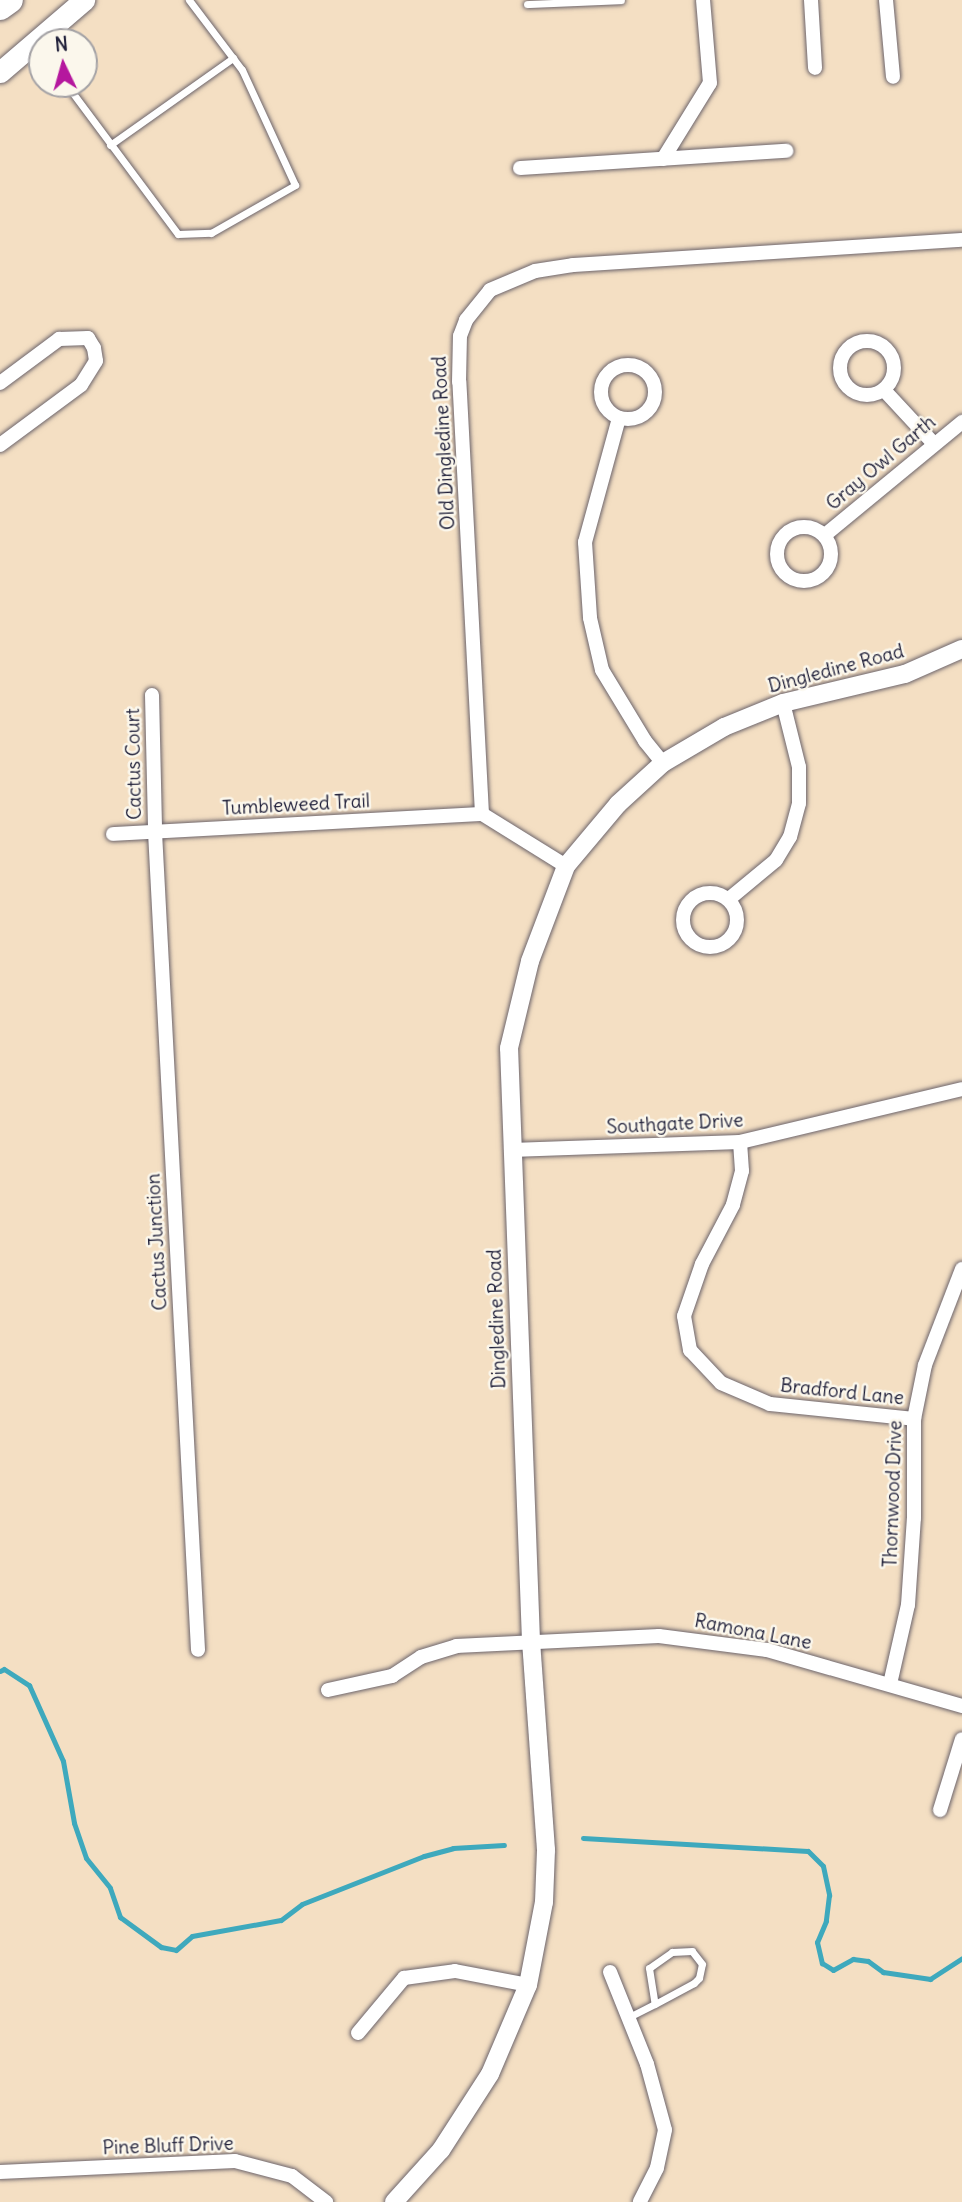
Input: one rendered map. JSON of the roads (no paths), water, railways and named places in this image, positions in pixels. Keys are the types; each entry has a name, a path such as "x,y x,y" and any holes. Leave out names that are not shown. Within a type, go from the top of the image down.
{"highway":[{"path":"0,7 10,0"}],"main road":[{"path":"57,28 84,0"},
{"path":"0,72 28,54"}],"street":[{"path":"663,159 710,83 702,0"},
{"path":"811,0 816,68"},
{"path":"886,0 893,77"},
{"path":"520,169 786,151"},
{"name":"Old Dingledine Road","path":"482,814 458,358 466,320 490,290 535,271 573,265 962,240"},
{"path":"0,383 59,339 88,338 94,348 96,361 81,385 0,445"},
{"path":"884,390 933,443"},
{"path":"619,418 585,542 590,618 602,670 630,720 663,763"},
{"name":"Gray Owl Garth","path":"825,536 933,443 962,422"},
{"name":"Dingledine Road","path":"394,2202 440,2150 490,2074 528,1985 546,1875 531,1641 509,1048 517,1000 566,866 618,804 663,763 724,727 783,703 905,674 962,649"},
{"name":"Cactus Court","path":"152,695 155,832"},
{"path":"729,899 776,860 790,837 799,803 799,767 783,703"},
{"path":"482,814 566,866"},
{"name":"Tumbleweed Trail","path":"113,834 482,814"},
{"name":"Cactus Junction","path":"155,832 198,1650"},
{"name":"Southgate Drive","path":"511,1150 740,1142 962,1089"},
{"name":"Bradford Lane","path":"740,1142 742,1171 733,1205 702,1264 684,1316 690,1349 721,1383 769,1404 914,1419"},
{"name":"Thornwood Drive","path":"890,1684 908,1605 914,1518 914,1419 925,1365 962,1269"},
{"name":"Ramona Lane","path":"328,1690 392,1676 421,1657 456,1646 673,1637 767,1650 962,1706"},
{"path":"940,1810 962,1738"},
{"path":"358,2034 404,1978 455,1971 528,1985"},
{"path":"610,1972 660,2105 665,2130 657,2168 640,2202"},
{"name":"Pine Bluff Drive","path":"0,2172 235,2161 292,2176 326,2202"}],"lane":[{"path":"76,98 178,234 211,233 295,185 233,58 189,0"},
{"path":"527,4 621,0"},
{"path":"110,145 233,58"},
{"path":"629,2017 655,2004 699,1978 702,1964 692,1951 672,1952 649,1968 655,2004"}],"waterway":[{"path":"0,1671 4,1669 29,1685 63,1761 74,1823 86,1858 110,1888 120,1917 161,1947 176,1950 192,1936 281,1920 302,1904 424,1856 453,1848 504,1845"},
{"path":"583,1838 808,1851 823,1866 829,1895 826,1921 817,1942 822,1963 833,1970 853,1959 868,1961 883,1972 930,1979 962,1958"}]}
